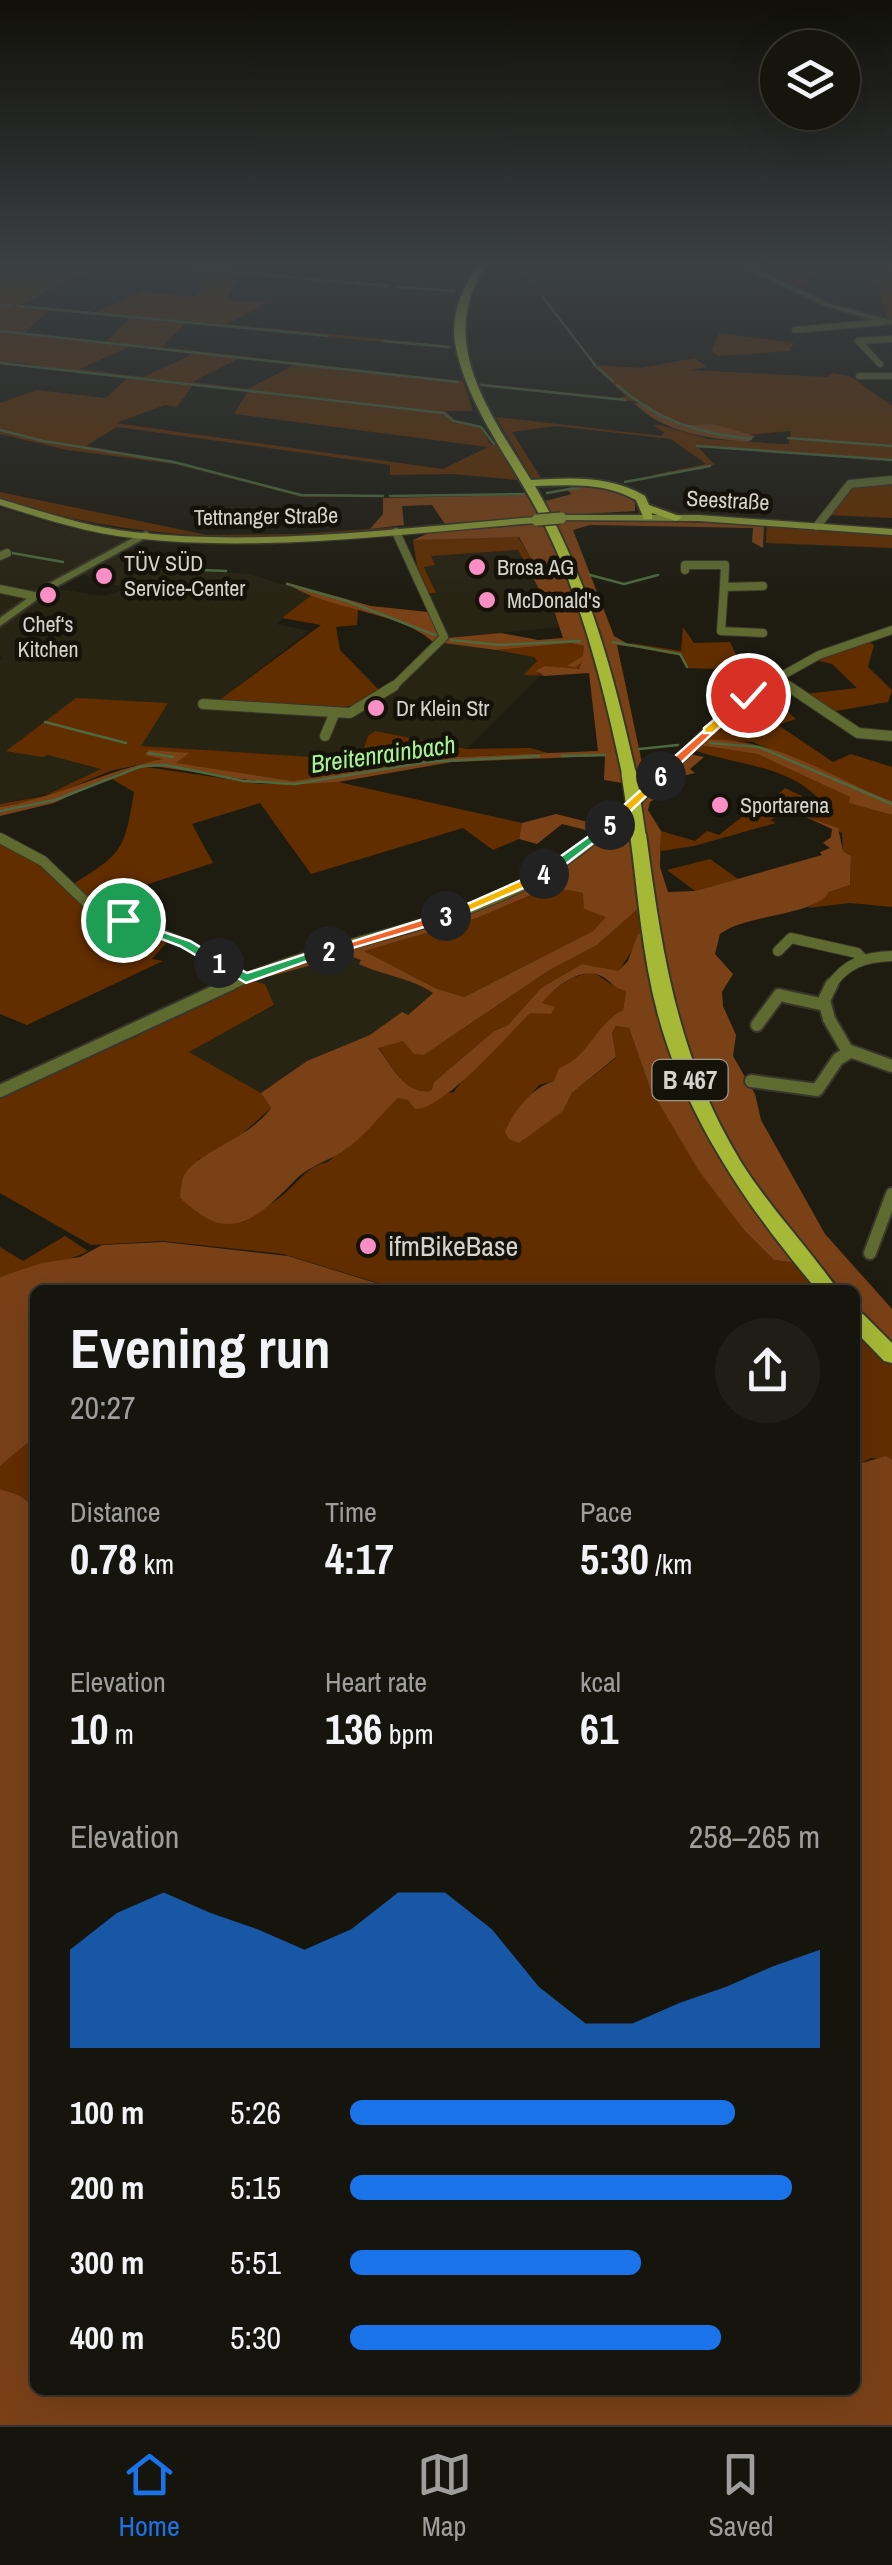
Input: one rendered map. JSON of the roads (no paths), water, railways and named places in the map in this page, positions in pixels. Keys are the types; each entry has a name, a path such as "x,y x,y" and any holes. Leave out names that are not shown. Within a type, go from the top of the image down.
{"main road":[{"name":"B 467","path":"471,375 532,488 588,614 629,774 660,986 689,1079 722,1147 751,1192 824,1285"},
{"path":"532,488 559,482 624,489 640,498 646,512 676,517"},
{"name":"Tettnanger Straße","path":"0,502 110,530 266,540 536,520"},
{"name":"Seestraße","path":"536,520 646,512"},
{"name":"Seestraße","path":"676,517 892,532"},
{"path":"860,1323 892,1356"}],"street":[{"path":"859,376 892,376"},
{"path":"874,376 892,388"},
{"path":"817,526 850,484 892,480"},
{"path":"110,530 126,536 128,546"},
{"path":"203,704 335,712 366,709 444,640 396,532"},
{"path":"0,623 34,596 146,534"},
{"path":"685,570 685,565 725,566 721,631 763,633"},
{"path":"724,587 763,586"},
{"path":"0,589 34,596"},
{"path":"0,1091 246,978 452,914 548,872 592,841 736,705 775,678 819,655 892,630"},
{"path":"775,678 858,732 892,736"},
{"path":"324,736 335,712"},
{"path":"0,838 44,861 88,902 190,946 246,978"},
{"path":"778,951 791,938 857,953 862,958"},
{"path":"892,956 862,958 843,969 826,994 825,1005 835,1032 850,1052 892,1066"},
{"path":"756,1025 779,995 825,1005"},
{"path":"751,1081 817,1090 838,1060 850,1052"},
{"path":"870,1253 892,1194"}],"waterway":[{"path":"108,375 444,413 454,421 481,427 494,444"},
{"path":"397,375 458,382"},
{"path":"606,375 613,381"},
{"path":"482,385 625,400"},
{"path":"617,385 647,408 679,423 751,439"},
{"path":"0,430 43,441 174,462 301,495 383,496"},
{"path":"788,438 892,446"},
{"path":"697,446 892,460"},
{"path":"625,482 710,466"},
{"path":"547,493 586,486"},
{"path":"390,496 524,494"},
{"path":"12,553 63,562"},
{"path":"175,569 226,571"},
{"path":"590,575 624,584 658,575"},
{"path":"287,584 347,601 435,635"},
{"path":"451,640 500,645 580,641"},
{"path":"613,642 680,654 687,667"},
{"name":"Breitenrainbach","path":"45,722 126,743"},
{"name":"Breitenrainbach","path":"710,743 759,747 892,804"},
{"path":"639,749 678,745"},
{"name":"Breitenrainbach","path":"148,753 173,757"},
{"path":"562,756 605,755"},
{"name":"Breitenrainbach","path":"0,811 55,800 142,766 166,765 244,781 295,784 427,762 539,756"}],"place":[{"name":"Brosa AG","path":"477,567"},
{"name":"TÜV SÜD Service-Center","path":"104,576"},
{"name":"Chef‘s Kitchen","path":"48,595"},
{"name":"McDonald's","path":"487,600"},
{"name":"Dr Klein Str","path":"376,708"},
{"name":"Sportarena","path":"720,805"},
{"name":"ifmBikeBase","path":"368,1246"}]}
